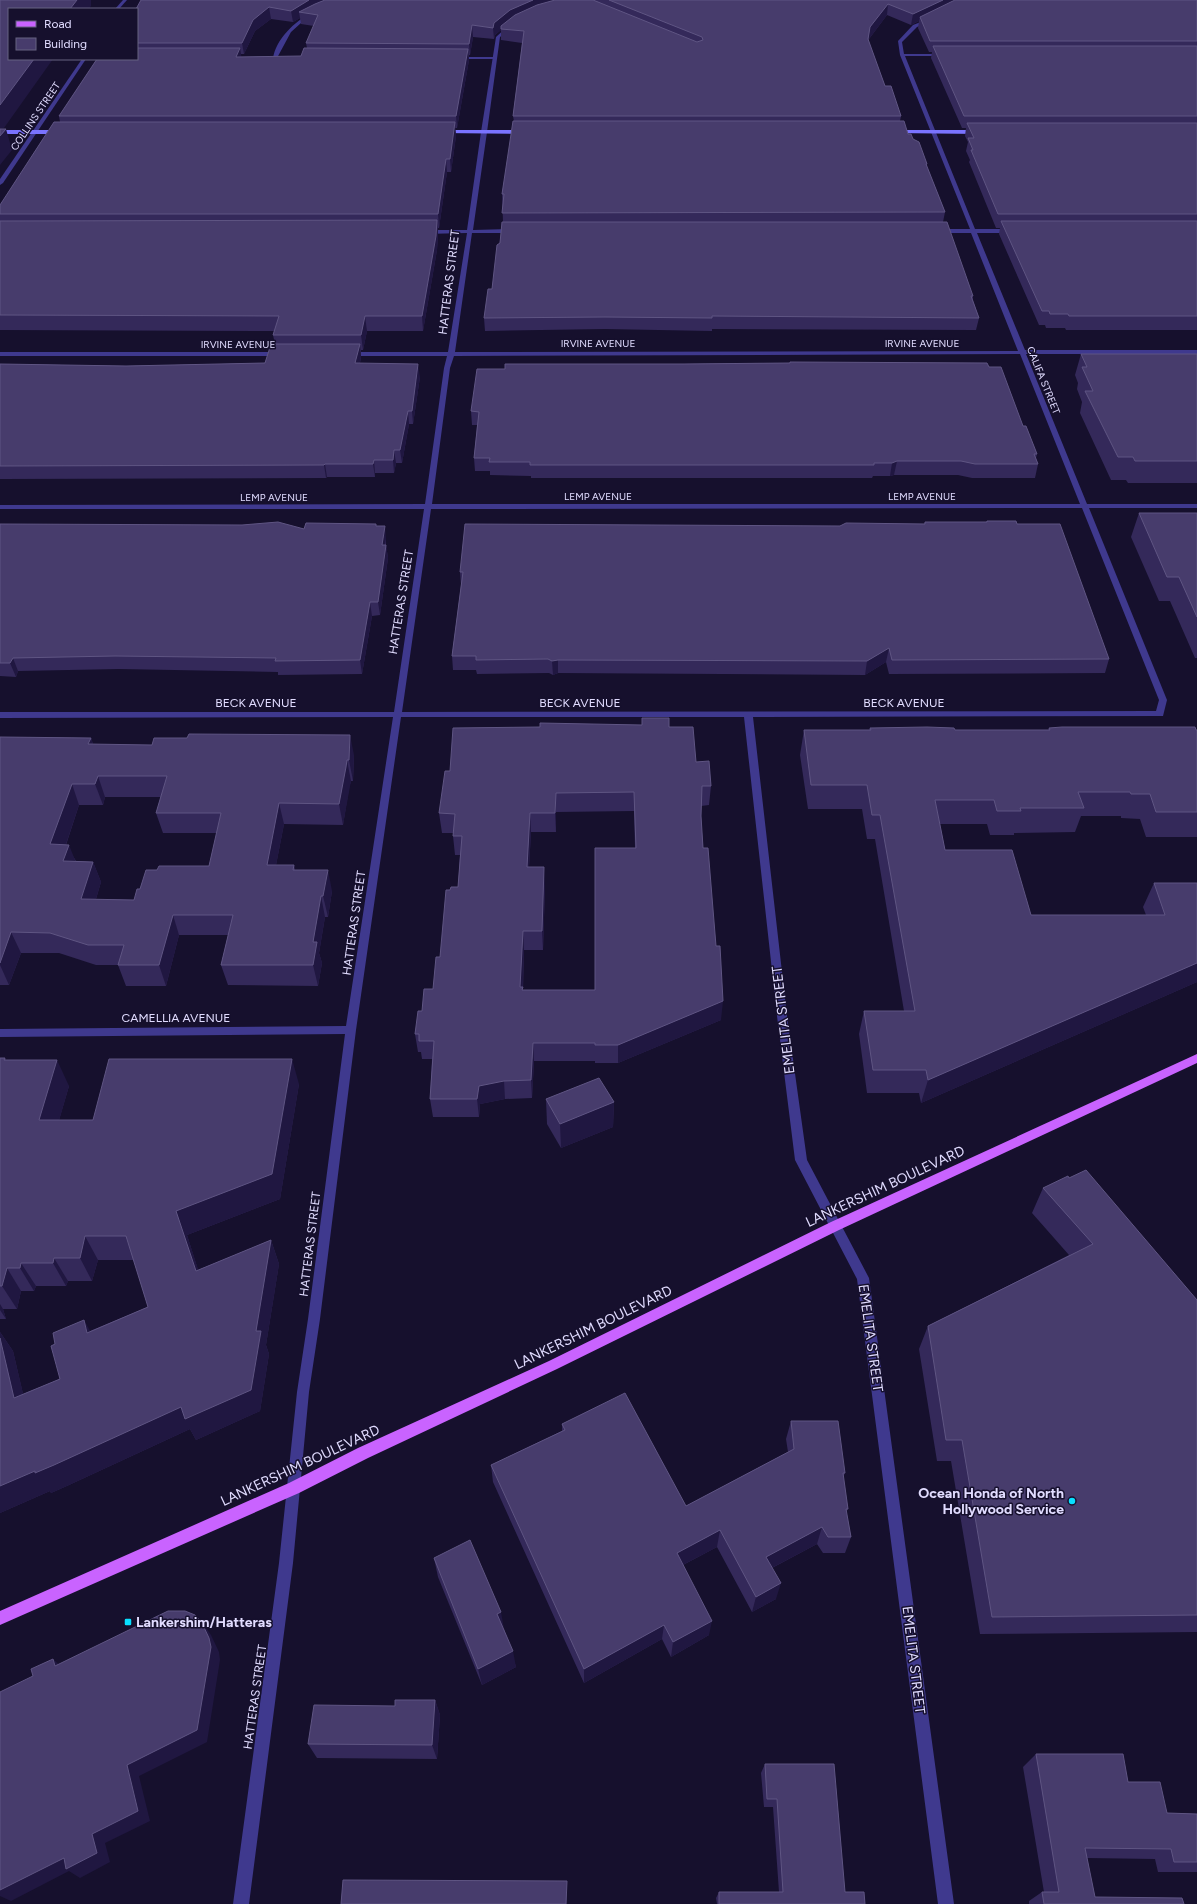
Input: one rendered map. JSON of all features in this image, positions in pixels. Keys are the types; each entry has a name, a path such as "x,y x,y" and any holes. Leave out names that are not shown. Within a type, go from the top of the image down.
{"main road":[{"path":"0,132 67,132"},
{"path":"437,132 529,132"},
{"path":"888,132 985,132"},
{"name":"LANKERSHIM BOULEVARD","path":"0,1618 294,1488 363,1453 553,1365 835,1226 1197,1058"}],"street":[{"path":"117,8 125,0"},
{"path":"275,58 286,33 304,18 319,12"},
{"path":"936,16 915,26 900,42 902,55 950,55"},
{"name":"HATTERAS STREET","path":"241,1904 286,1563 303,1392 314,1319 351,1030 447,368 454,343 494,58 498,38 513,24"},
{"name":"CALIFA STREET","path":"902,55 1162,700 1160,714"},
{"path":"267,58 283,58"},
{"path":"447,58 494,58"},
{"name":"COLLINS STREET","path":"0,184 83,60"},
{"path":"416,232 518,231"},
{"path":"930,231 1016,231"},
{"name":"IRVINE AVENUE","path":"343,354 1197,352"},
{"name":"IRVINE AVENUE","path":"0,354 287,354"},
{"name":"LEMP AVENUE","path":"0,507 1197,506"},
{"name":"BECK AVENUE","path":"0,715 1160,714"},
{"name":"EMELITA STREET","path":"748,715 782,1016 801,1160 863,1278 946,1904"},
{"name":"CAMELLIA AVENUE","path":"0,1033 351,1030"}],"building":[{"path":"0,0 77,0 71,8 8,8 8,60 33,60 0,105"},
{"path":"141,0 309,0 291,11 269,7 253,20 242,43 138,43 138,8 137,8"},
{"path":"325,0 533,0 510,10 494,23 493,28 472,25 469,44 306,43 318,15 299,12"},
{"path":"555,0 593,0 697,42 703,40 702,37 609,0 943,0 913,14 888,4 870,27 868,39 885,86 891,86 901,116 513,116 524,31 501,29 501,26 515,15 537,5"},
{"path":"955,0 1197,0 1197,41 930,41 920,17"},
{"path":"933,46 1197,46 1197,116 964,116"},
{"path":"138,48 240,48 236,57 301,56 304,48 468,49 456,116 59,116 96,60 138,60"},
{"path":"513,121 904,121 908,134 911,134 913,139 919,142 945,212 502,213 504,194 502,194"},
{"path":"54,122 455,122 450,159 446,159 438,214 0,214 0,205"},
{"path":"967,123 1197,123 1197,214 998,214 971,150 973,150 968,138 974,138"},
{"path":"0,129 6,129 0,136"},
{"path":"437,220 436,236 422,316 365,316 361,335 273,335 279,316 0,315 0,221"},
{"path":"1001,221 1197,221 1197,316 1069,316 1068,314 1050,314 1049,311 1042,311"},
{"path":"502,222 947,222 973,296 971,296 979,318 712,316 712,318 484,318 488,289 492,289 497,245 500,243"},
{"path":"271,344 360,344 355,363 418,364 412,411 408,411 400,450 394,450 393,460 374,460 373,464 324,465 0,466 0,364 126,366 265,363"},
{"path":"1081,354 1197,354 1197,461 1135,461 1133,457 1118,457 1085,391 1093,391 1082,367 1087,367"},
{"path":"790,362 987,363 989,367 1001,367 1023,426 1026,426 1037,454 1034,454 1038,464 975,464 961,461 897,461 892,463 874,463 874,465 530,465 530,462 489,462 490,458 474,458 479,412 471,411 477,369 505,369 505,364 683,364"},
{"path":"1139,513 1197,513 1197,617 1179,577 1167,577"},
{"path":"1016,521 1017,524 1060,524 1109,659 892,660 889,648 867,661 552,661 548,659 476,660 476,656 452,656 463,572 460,572 465,524 840,526 846,523 925,524 925,522"},
{"path":"278,522 304,529 306,523 376,524 376,526 385,526 382,545 386,545 378,602 370,602 360,660 275,661 276,658 115,656 13,658 10,663 0,663 0,524 242,525"},
{"path":"642,718 669,718 669,727 693,727 696,762 709,761 711,786 702,786 701,816 703,848 708,848 716,946 720,946 723,1001 618,1045 595,1045 595,1043 533,1043 531,1080 504,1081 479,1086 477,1099 430,1099 434,1041 419,1041 419,1034 415,1034 418,1011 422,1011 424,989 433,989 436,957 440,957 446,890 450,890 451,887 458,887 462,836 453,836 455,814 439,813 445,771 450,771 453,728 540,727 540,723 642,725","holes":["634,792 636,848 595,848 595,990 522,990 523,987 520,987 523,931 542,931 544,867 527,867 530,813 555,813 556,793"]},
{"path":"927,727 954,728 955,730 1050,730 1049,728 1195,727 1197,730 1197,812 1156,812 1150,794 1131,794 1130,792 1078,792 1084,808 1020,808 1021,811 997,811 994,800 935,800 945,850 1012,850 1031,915 1165,915 1154,883 1197,883 1197,963 928,1080 926,1070 873,1070 864,1011 915,1011 880,815 872,815 867,785 811,785 804,730 871,730 870,728"},
{"path":"189,734 350,735 349,760 347,760 339,804 279,803 267,865 294,865 293,870 328,870 323,896 321,896 313,942 317,942 313,965 221,965 233,915 173,915 159,965 118,965 124,945 88,945 50,933 11,932 0,963 0,737 91,738 88,744 152,745 154,738 187,738","holes":["98,776 167,776 156,813 221,813 209,866 159,866 157,870 146,870 140,889 137,889 134,900 81,899 93,862 63,861 69,845 50,844 72,784 95,784"]},
{"path":"0,1058 5,1058 4,1060 57,1060 39,1120 93,1120 109,1059 292,1059 272,1174 176,1211 196,1271 271,1240 256,1331 261,1331 251,1390 185,1419 181,1407 54,1465 35,1473 35,1471 0,1486 0,1338 14,1398 60,1379 51,1346 55,1344 53,1333 84,1320 87,1333 148,1307 126,1236 85,1236 80,1258 54,1258 53,1263 21,1263 20,1268 7,1268 2,1286 0,1286"},
{"path":"599,1078 614,1102 560,1124 546,1099"},
{"path":"1086,1170 1197,1300 1197,1615 992,1617 962,1440 946,1440 928,1326 1093,1244 1043,1188 1068,1176 1069,1178"},
{"path":"625,1393 686,1506 794,1449 791,1421 838,1421 845,1473 843,1473 848,1509 846,1509 851,1537 828,1537 822,1527 766,1557 781,1583 756,1597 720,1530 677,1553 712,1621 673,1642 664,1625 584,1669 491,1465 565,1430 562,1424"},
{"path":"470,1540 501,1612 497,1614 513,1651 478,1669 434,1558"},
{"path":"168,1611 185,1611 195,1615 201,1621 209,1638 211,1647 197,1730 127,1765 138,1811 92,1834 97,1853 66,1869 64,1858 0,1890 0,1692 33,1676 31,1669 53,1659 55,1666"},
{"path":"395,1700 435,1700 432,1745 308,1744 314,1705 395,1706"},
{"path":"1036,1754 1123,1754 1128,1782 1160,1782 1167,1813 1197,1814 1197,1862 1174,1862 1171,1849 1085,1848 1095,1897 1182,1898 1184,1904 1044,1904 1042,1892 1059,1892"},
{"path":"765,1764 834,1764 845,1892 864,1892 865,1904 719,1904 719,1892 783,1892 777,1799 767,1799"},
{"path":"343,1880 567,1881 566,1904 341,1904"}],"place":[{"name":"Ocean Honda of North Hollywood Service","path":"1072,1501"},
{"name":"Lankershim/Hatteras","path":"128,1622"}]}
